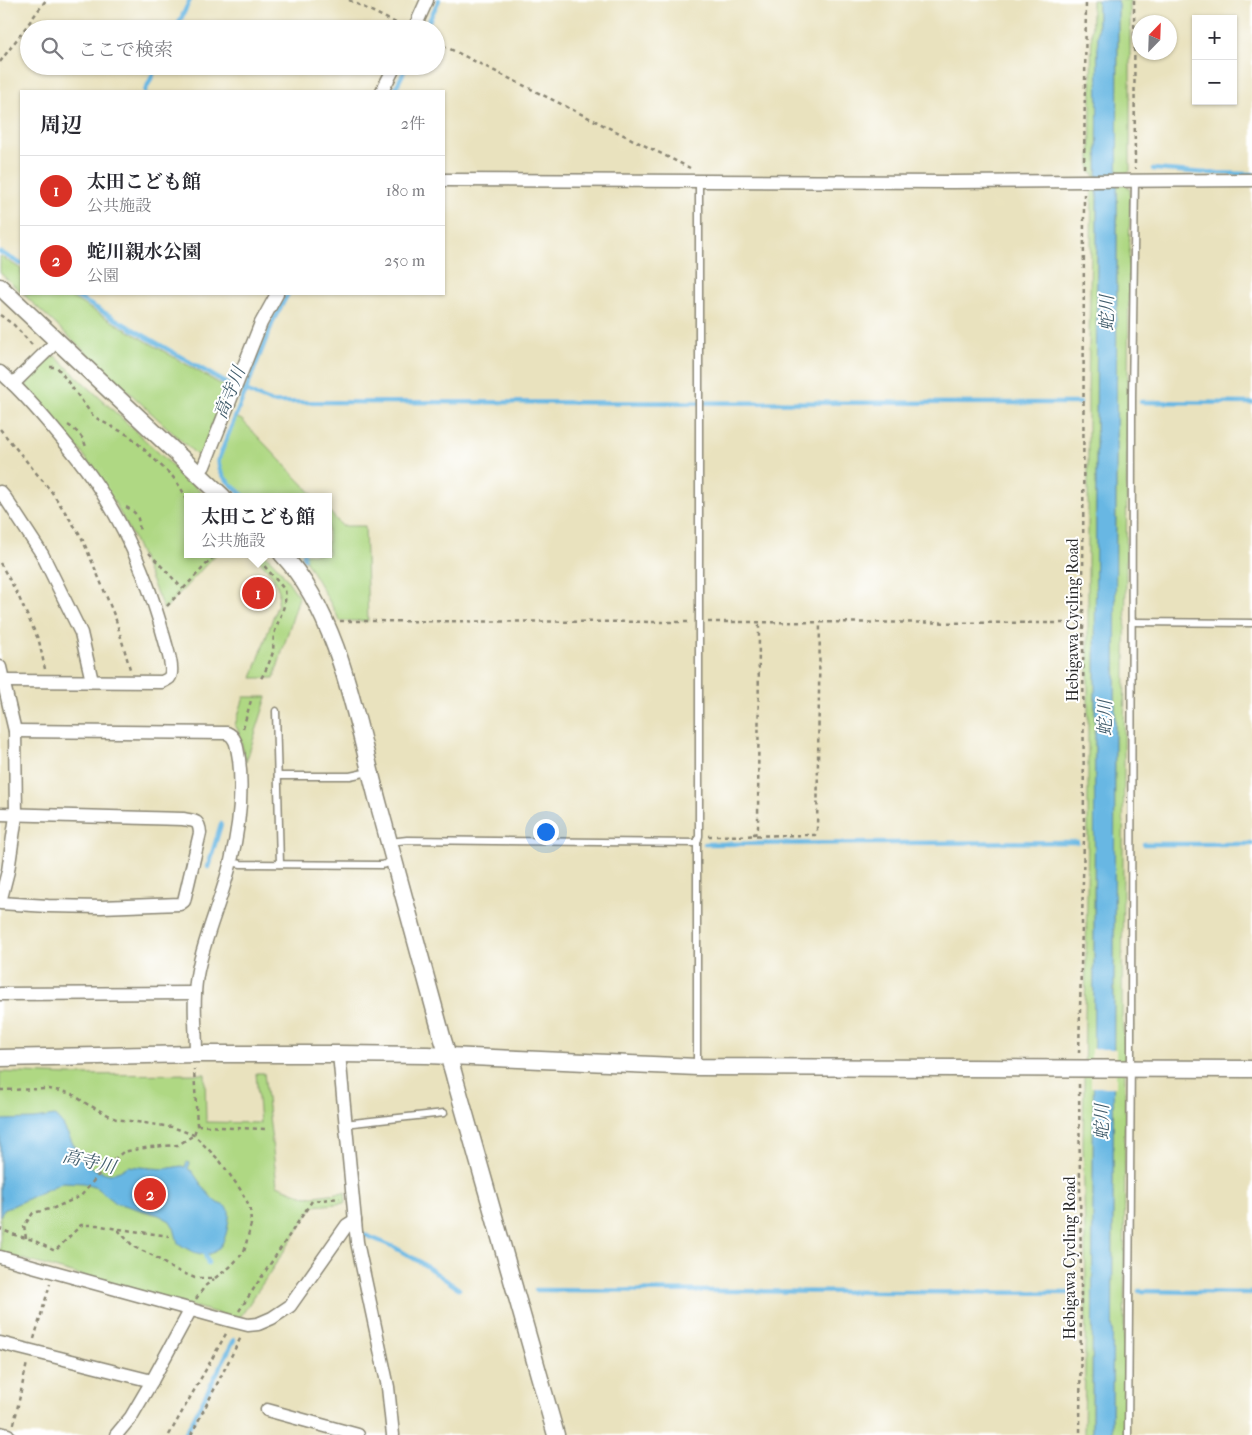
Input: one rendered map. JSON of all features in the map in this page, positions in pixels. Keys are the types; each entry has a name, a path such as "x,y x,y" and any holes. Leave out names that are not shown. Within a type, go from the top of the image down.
{"street":[{"path":"418,20 427,0"},
{"path":"383,90 390,75"},
{"path":"445,180 952,182 1252,180"},
{"path":"0,288 219,493"},
{"path":"199,473 204,466 261,323 275,295"},
{"path":"14,384 56,341"},
{"path":"0,372 14,384 76,455 99,488 121,525 133,551 156,613 171,665 171,673 168,679 162,682 92,680 4,681"},
{"path":"0,492 42,554 81,633 92,680"},
{"path":"286,558 310,591 328,627 348,685 369,772 440,1032 449,1056 556,1435"},
{"path":"0,668 15,732 16,816 8,871 0,903 93,907 173,906 184,901 200,833 199,825 195,820 16,816 0,814"},
{"path":"15,732 189,732 227,733 232,735 238,752 241,778 239,824 231,862 203,948 194,993 195,1061"},
{"path":"0,994 194,993"},
{"path":"0,1058 195,1061 338,1054 449,1056 697,1067 1252,1069"},
{"path":"338,1054 357,1242 388,1387 393,1435"},
{"path":"0,1257 248,1325 258,1324 272,1318 290,1306 347,1225 355,1220"},
{"path":"116,1435 130,1417 191,1309"},
{"path":"0,1343 152,1380"},
{"path":"267,1410 358,1435"},
{"path":"0,1433 8,1435"}],"lane":[{"path":"1128,1435 1133,180"},
{"path":"697,1067 699,181"},
{"path":"1132,622 1252,623"},
{"path":"276,711 280,864"},
{"path":"278,776 350,776 369,772"},
{"path":"388,843 407,840 697,843"},
{"path":"231,862 241,864 381,865 394,862"},
{"path":"344,1124 444,1113"}],"path":[{"path":"31,20 46,0"},
{"path":"349,0 390,20"},
{"name":"Hebigawa Cycling Road","path":"1080,1435 1080,1067 1084,836 1083,584 1086,0"},
{"path":"1133,180 1134,0"},
{"path":"0,62 20,35"},
{"path":"445,46 688,166 696,173 699,181"},
{"path":"0,315 14,325 36,348"},
{"path":"44,370 49,367 57,367 93,416 130,436 173,477 184,495"},
{"path":"66,424 81,434 87,452"},
{"path":"0,429 51,491 81,536 116,620 131,671 131,682"},
{"path":"125,507 134,511 138,518 141,537"},
{"path":"145,548 183,589"},
{"path":"156,613 164,610 212,558"},
{"path":"257,558 285,590 286,597 273,638 272,654 260,680"},
{"path":"0,564 16,591 40,642 48,681"},
{"path":"750,835 756,834 758,828 759,622"},
{"path":"699,836 815,835 817,831 820,622"},
{"path":"238,733 243,728 252,697"},
{"path":"26,1238 24,1226 33,1213 54,1208 81,1196 104,1168 122,1152 178,1145 194,1135 197,1125 195,1061"},
{"path":"0,1090 61,1091 72,1094 116,1119 172,1127 194,1135 220,1161 250,1207 252,1224 244,1252 230,1267 205,1286 191,1309"},
{"path":"197,1125 265,1129"},
{"path":"237,1314 312,1201 346,1198"},
{"path":"0,1229 34,1240 55,1251 81,1225 97,1225 169,1236"},
{"path":"117,1229 134,1247 154,1256 171,1268 195,1278 215,1278"},
{"path":"191,1435 248,1325"},
{"path":"169,1435 229,1327"}],"green space":[{"path":"1092,0 1098,0 1092,1435 1084,1435 1086,1289 1083,1144 1088,832 1088,396 1092,189 1095,188 1094,173 1090,173"},
{"path":"1118,0 1130,0 1130,171 1127,174 1128,188 1130,189 1122,1018 1125,1049 1124,1435 1112,1435"},
{"path":"0,256 20,268 20,291 0,273"},
{"path":"24,295 67,295 227,388 200,458"},
{"path":"55,356 202,493 184,493 184,558 212,558 164,610 133,537 112,498 83,454 26,388 27,382 47,360"},
{"path":"235,417 242,420 311,493 240,493 229,483 220,469 223,446"},
{"path":"332,515 342,526 365,526 368,621 340,621 305,558 332,558"},
{"path":"257,558 269,558 281,571 299,597 274,678 252,678 278,603 279,591 273,576"},
{"path":"244,697 267,697 246,762 235,725"},
{"path":"0,1072 70,1075 205,1074 206,1122 260,1123 256,1073 264,1073 277,1185 307,1197 345,1192 346,1203 314,1206 239,1319 0,1253"}],"water":[{"name":"蛇川","path":"1098,0 1118,0 1112,1435 1092,1435"},
{"path":"55,1116 63,1125 81,1159 99,1171 110,1174 128,1166 164,1169 185,1167 187,1162 190,1163 188,1169 192,1171 213,1199 227,1207 229,1211 227,1230 224,1240 219,1247 214,1252 208,1254 194,1252 178,1243 170,1221 159,1215 116,1203 95,1186 83,1183 63,1182 4,1210 0,1216 0,1120"}],"pier":[{"path":"1091,1049 1116,1049 1116,1087 1091,1087"}],"waterway":[{"path":"180,20 190,0"},
{"name":"高寺川","path":"429,20 439,0"},
{"path":"145,90 153,75"},
{"name":"高寺川","path":"395,90 402,75"},
{"path":"1153,169 1252,174"},
{"path":"0,252 20,263"},
{"path":"74,295 226,383 272,402 1080,403"},
{"name":"高寺川","path":"241,493 223,475 220,470 219,458 274,319 287,295"},
{"path":"1141,402 1252,403"},
{"name":"高寺川","path":"208,867 221,824"},
{"path":"705,844 1077,842"},
{"path":"1144,844 1252,844"},
{"path":"363,1234 394,1247 420,1262 459,1289"},
{"path":"204,1251 208,1263"},
{"path":"536,1290 1071,1293"},
{"path":"1139,1291 1252,1293"},
{"path":"185,1435 234,1340"}],"place":[{"name":"太田こども館","path":"258,593"},
{"name":"蛇川親水公園","path":"150,1194"}]}
